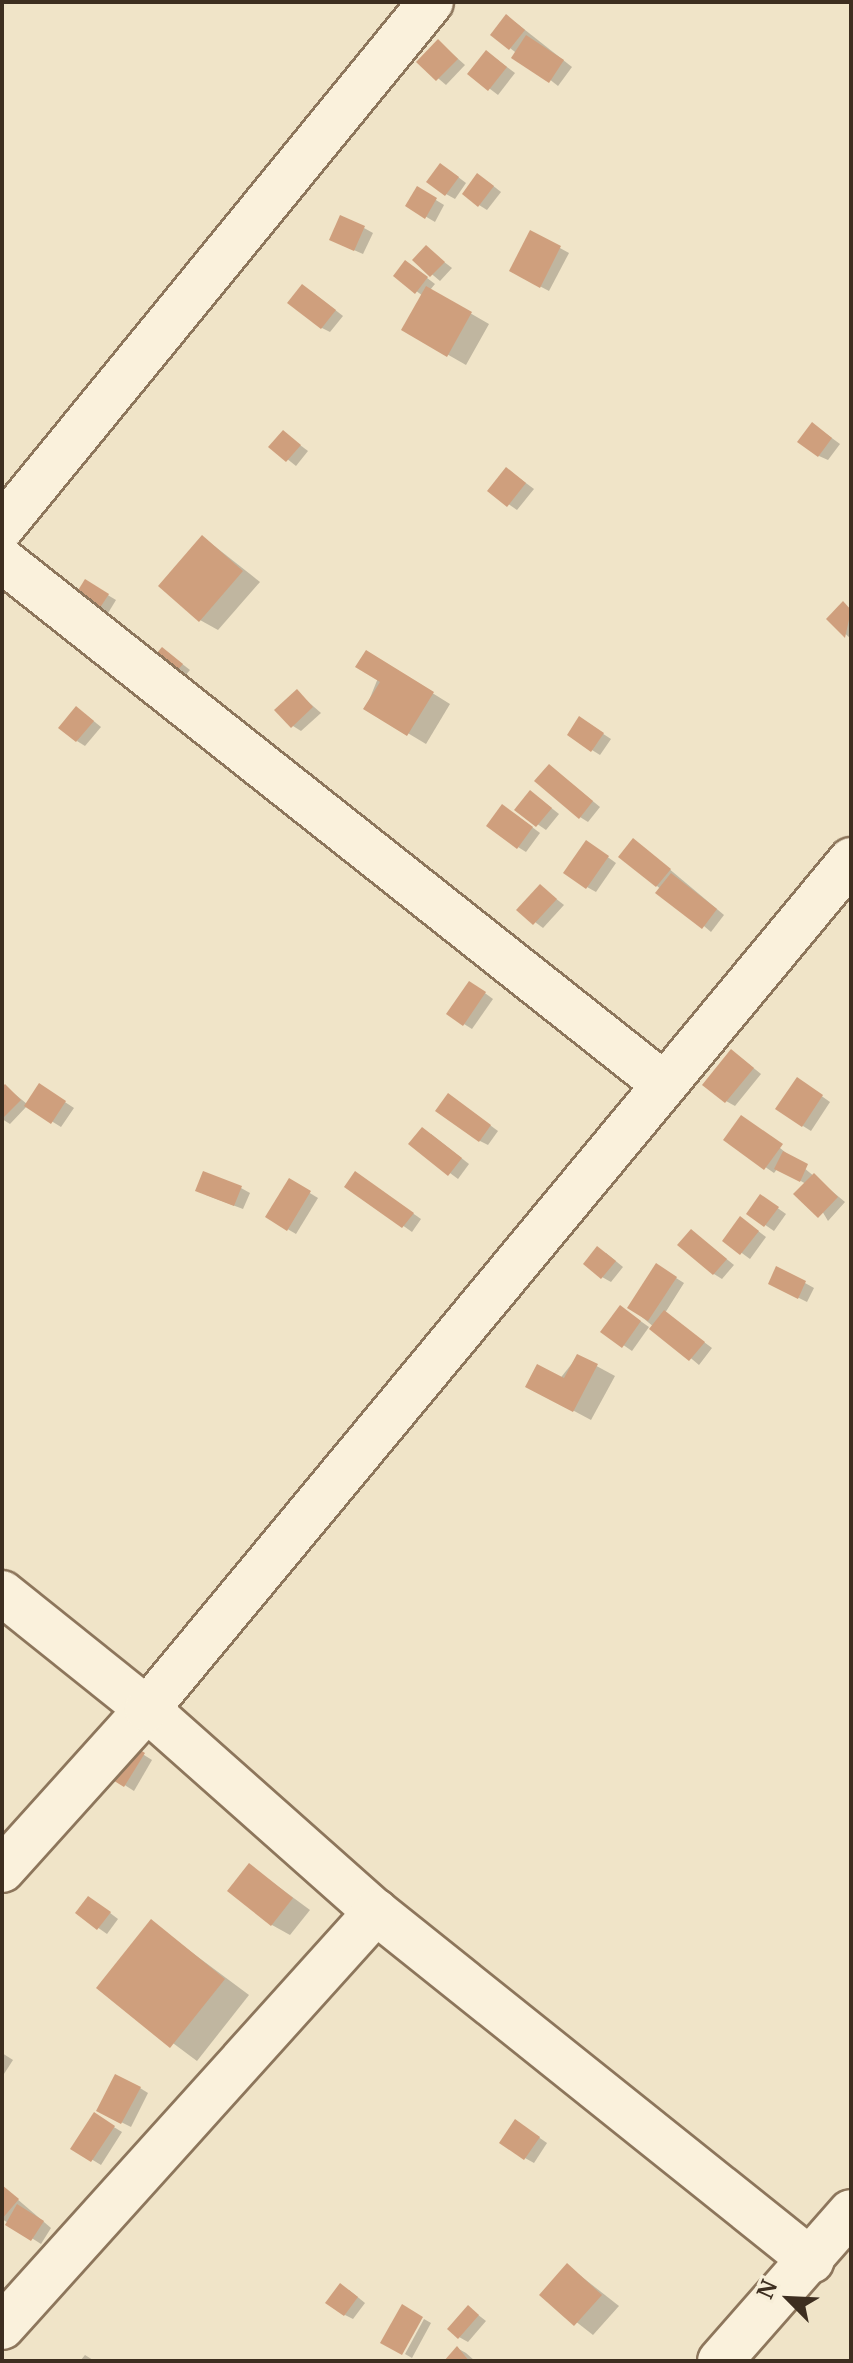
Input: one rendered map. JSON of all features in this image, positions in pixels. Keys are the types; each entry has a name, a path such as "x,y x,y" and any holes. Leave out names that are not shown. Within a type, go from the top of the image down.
{"street":[{"path":"2,527 431,2"},
{"path":"2,560 661,1082"},
{"path":"2,1870 147,1709 661,1082 851,860"},
{"path":"2,1593 147,1709 376,1912 812,2261"},
{"path":"2,2327 376,1912"},
{"path":"720,2361 812,2261 851,2212"}],"building":[{"path":"506,14 525,30 509,50 490,35"},
{"path":"526,35 564,60 549,83 511,58"},
{"path":"438,39 458,59 436,81 416,62"},
{"path":"486,50 507,67 488,91 467,74"},
{"path":"440,163 459,177 445,196 426,182"},
{"path":"477,173 494,186 478,207 462,194"},
{"path":"417,186 437,198 425,219 405,206"},
{"path":"340,215 365,226 354,251 329,240"},
{"path":"530,230 561,246 540,288 509,271"},
{"path":"426,245 445,262 430,277 412,260"},
{"path":"405,260 428,277 415,294 393,276"},
{"path":"302,284 336,310 321,329 287,303"},
{"path":"426,286 472,312 447,357 401,330"},
{"path":"812,422 832,438 818,457 797,442"},
{"path":"283,430 301,445 286,462 268,447"},
{"path":"506,467 526,483 507,507 487,491"},
{"path":"202,535 243,571 199,622 158,586"},
{"path":"85,579 109,594 92,620 69,605"},
{"path":"843,601 851,610 845,638 826,619"},
{"path":"162,647 183,664 163,687 143,669"},
{"path":"366,650 434,692 407,736 363,709 380,682 355,667"},
{"path":"297,689 313,707 291,728 274,710"},
{"path":"76,706 94,721 76,742 58,728"},
{"path":"579,716 604,733 591,752 567,735"},
{"path":"549,764 593,801 579,819 534,781"},
{"path":"530,790 552,808 536,827 514,810"},
{"path":"502,804 533,827 517,849 486,826"},
{"path":"633,838 671,869 656,887 618,857"},
{"path":"586,840 609,856 586,889 563,873"},
{"path":"671,873 717,909 702,929 655,893"},
{"path":"540,884 557,899 533,925 516,910"},
{"path":"469,981 486,992 463,1026 446,1014"},
{"path":"731,1049 754,1068 725,1103 702,1085"},
{"path":"797,1077 823,1095 802,1127 775,1109"},
{"path":"39,1083 66,1101 51,1124 24,1106"},
{"path":"5,1084 21,1100 2,1119 2,1087"},
{"path":"448,1093 491,1125 479,1142 435,1111"},
{"path":"741,1115 783,1144 764,1170 723,1140"},
{"path":"422,1127 462,1158 448,1176 408,1144"},
{"path":"783,1151 808,1164 800,1182 774,1169"},
{"path":"203,1171 242,1186 234,1206 195,1191"},
{"path":"355,1171 414,1213 402,1228 344,1187"},
{"path":"814,1173 838,1197 818,1218 793,1194"},
{"path":"289,1178 311,1191 287,1231 265,1217"},
{"path":"760,1194 779,1207 764,1227 746,1214"},
{"path":"740,1216 759,1231 740,1255 722,1241"},
{"path":"691,1229 727,1259 713,1275 677,1245"},
{"path":"597,1246 616,1261 601,1279 583,1264"},
{"path":"656,1263 677,1277 648,1321 627,1308"},
{"path":"776,1266 806,1281 798,1299 768,1284"},
{"path":"620,1305 641,1321 622,1348 600,1332"},
{"path":"664,1310 705,1342 689,1361 649,1329"},
{"path":"577,1354 598,1364 573,1412 525,1387 537,1364 564,1378"},
{"path":"124,1740 145,1753 124,1787 103,1774"},
{"path":"249,1863 293,1898 271,1926 227,1891"},
{"path":"88,1896 111,1912 97,1930 75,1913"},
{"path":"151,1919 225,1979 170,2048 96,1988"},
{"path":"115,2074 141,2087 121,2124 96,2111"},
{"path":"94,2112 115,2126 91,2162 70,2149"},
{"path":"515,2119 540,2137 524,2160 499,2143"},
{"path":"2,2185 19,2199 2,2219"},
{"path":"17,2204 44,2221 31,2241 5,2225"},
{"path":"567,2263 602,2295 574,2326 539,2295"},
{"path":"340,2283 358,2297 344,2316 325,2303"},
{"path":"402,2304 423,2317 402,2355 380,2343"},
{"path":"468,2305 479,2315 458,2339 447,2329"},
{"path":"457,2346 469,2361 444,2361"}]}
